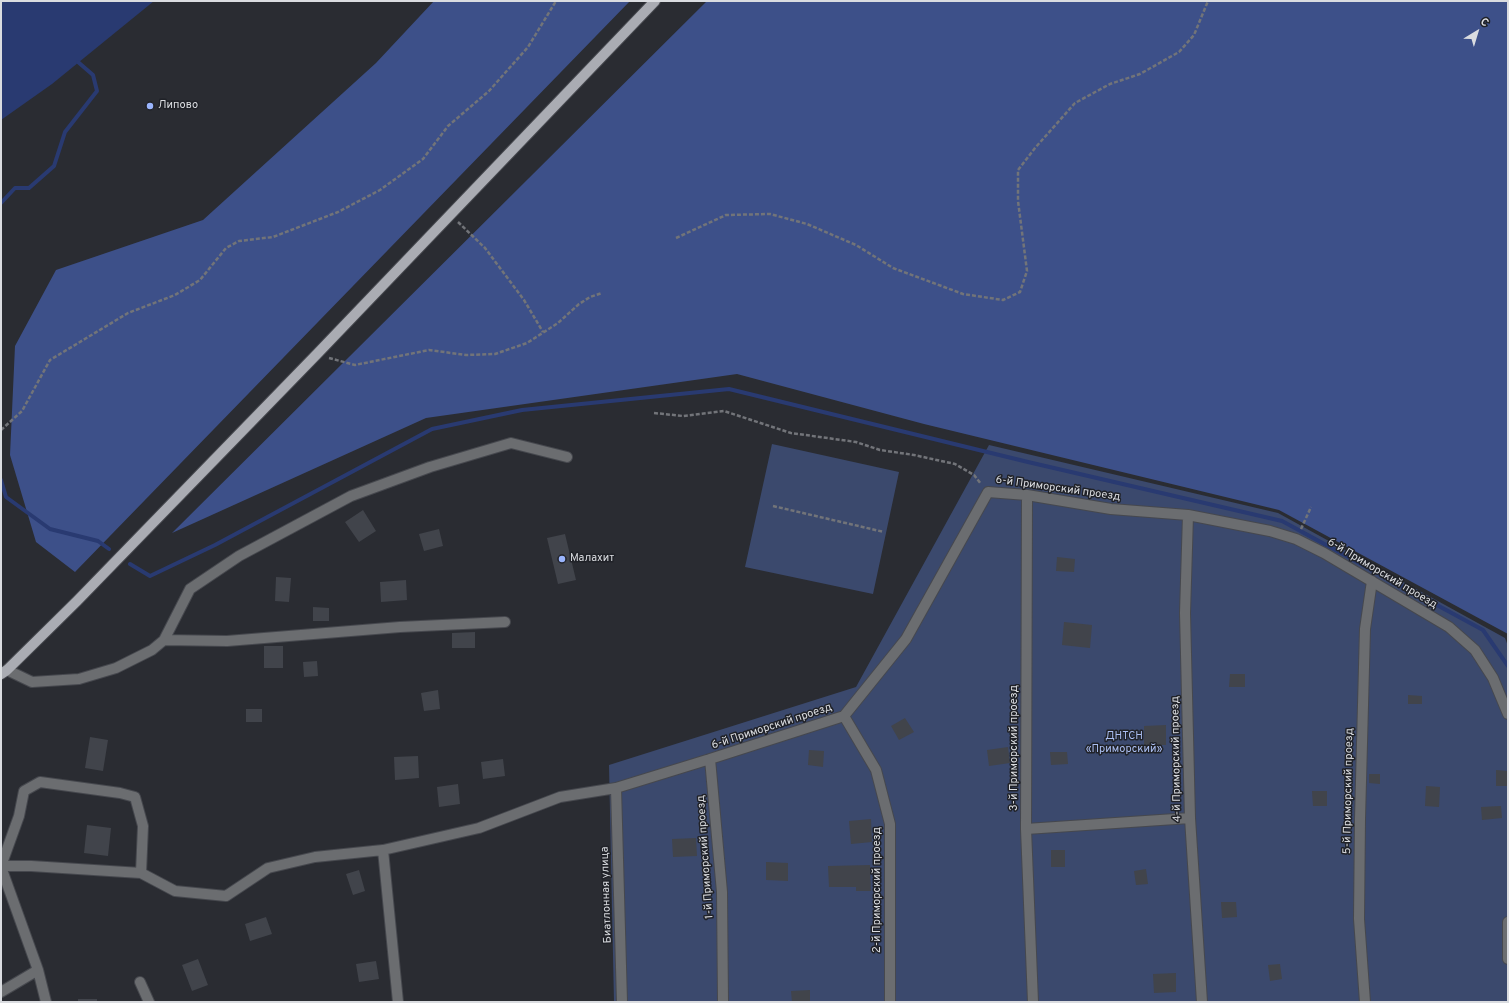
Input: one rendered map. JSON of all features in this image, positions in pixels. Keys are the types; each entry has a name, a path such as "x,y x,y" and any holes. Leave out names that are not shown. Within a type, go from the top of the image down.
{"main road":[{"path":"4,672 82,595 317,354 655,1"}],"street":[{"path":"4,672 32,682 79,679 116,668 152,650 164,640 190,589 239,556 351,496 430,467 511,443 567,457"},
{"name":"6-й Приморский проезд","path":"141,873 176,891 226,896 268,868 315,857 383,850 480,828 560,797 616,788 844,716 906,639 988,492 1027,495 1111,509 1188,515 1270,531 1296,539 1324,553 1449,627 1475,650 1493,678 1508,714"},
{"name":"3-й Приморский проезд","path":"1027,495 1026,829 1033,1002"},
{"name":"4-й Приморский проезд","path":"1188,515 1185,613 1190,818 1202,1002"},
{"name":"5-й Приморский проезд","path":"1365,1002 1359,919 1360,819 1365,628 1372,581"},
{"path":"164,640 227,641 400,627 505,622"},
{"name":"2-й Приморский проезд","path":"844,716 876,770 890,824 890,1002"},
{"name":"1-й Приморский проезд","path":"710,759 722,892 722,1002"},
{"path":"1,866 31,866 141,873 143,826 135,797 120,793 40,782 24,791 18,816 1,866 38,970 46,1002"},
{"name":"Биатлонная улица","path":"616,788 622,1002"},
{"path":"1026,829 1190,818"},
{"path":"383,850 398,1002"},
{"path":"1508,922 1508,959"},
{"path":"1,992 38,970"},
{"path":"140,982 149,1002"}],"path":[{"path":"1,430 22,411 50,360 128,313 176,295 200,280 226,248 239,242 274,237 338,212 380,190 422,159 448,126 489,91 528,47 556,1"},
{"path":"676,238 726,215 770,214 807,224 856,245 900,271 963,294 1003,300 1020,292 1027,272 1018,201 1018,170 1035,148 1075,103 1110,84 1140,74 1179,52 1194,36 1208,1"},
{"path":"451,214 489,253 524,300 543,332"},
{"path":"317,354 355,365 430,350 466,355 496,354 527,343 558,323 579,304 590,297 602,293"},
{"path":"654,413 683,416 724,411 791,433 856,442 880,450 914,455 955,464 974,474 988,492"},
{"path":"773,506 884,532"},
{"path":"1296,539 1311,507"}],"green space":[{"path":"772,444 899,472 873,594 745,567"},
{"name":"ДНТСН «Приморский»","path":"989,445 1278,513 1505,638 1508,646 1508,1002 614,1002 609,765 856,687"}],"shaded area":[{"path":"1,1 154,1 52,84 1,120"},
{"path":"434,1 630,1 75,572 36,542 10,455 15,346 56,270 203,220 376,63"},
{"path":"707,1 1508,1 1508,634 1279,510 924,424 737,374 426,418 172,533"}],"building":[{"path":"363,510 376,531 359,542 345,522"},
{"path":"439,529 443,546 424,551 419,534"},
{"path":"565,534 576,580 558,584 547,538"},
{"path":"1057,557 1075,559 1074,572 1056,571"},
{"path":"276,577 291,578 289,602 275,601"},
{"path":"406,580 407,600 381,602 380,582"},
{"path":"313,607 329,608 329,621 313,621"},
{"path":"1064,622 1092,625 1090,648 1062,645"},
{"path":"475,632 475,648 452,648 452,633"},
{"path":"264,646 283,646 283,668 264,668"},
{"path":"317,661 318,676 304,677 303,662"},
{"path":"1230,674 1245,674 1245,687 1229,687"},
{"path":"438,690 440,709 424,711 421,693"},
{"path":"1408,695 1422,696 1422,704 1408,704"},
{"path":"246,709 262,709 262,722 246,722"},
{"path":"905,718 914,732 899,740 891,726"},
{"path":"1166,725 1166,745 1144,745 1144,726"},
{"path":"90,737 108,740 103,771 85,768"},
{"path":"1008,747 1010,763 989,766 987,750"},
{"path":"809,750 824,751 823,767 808,765"},
{"path":"1050,752 1067,752 1068,764 1051,765"},
{"path":"418,756 419,778 395,780 394,757"},
{"path":"503,759 505,776 483,779 481,762"},
{"path":"1496,770 1508,771 1508,786 1496,786"},
{"path":"1369,774 1380,774 1380,784 1369,783"},
{"path":"458,784 460,804 439,807 437,787"},
{"path":"1426,786 1440,787 1439,807 1425,806"},
{"path":"1312,791 1327,791 1327,806 1313,806"},
{"path":"1501,806 1502,818 1482,820 1481,807"},
{"path":"871,819 872,842 851,844 849,821"},
{"path":"87,825 111,828 108,856 84,853"},
{"path":"696,838 697,856 673,857 672,839"},
{"path":"1051,850 1065,850 1065,867 1051,867"},
{"path":"766,862 788,863 788,881 766,880"},
{"path":"870,865 871,891 856,891 856,887 829,887 828,866"},
{"path":"1146,869 1148,884 1136,885 1134,871"},
{"path":"359,870 365,891 353,895 346,874"},
{"path":"1221,902 1236,902 1237,917 1222,918"},
{"path":"266,917 272,934 250,941 245,924"},
{"path":"198,959 208,985 192,991 182,965"},
{"path":"376,961 379,979 359,982 356,964"},
{"path":"1280,964 1282,979 1270,981 1268,965"},
{"path":"1176,973 1176,992 1154,993 1153,974"},
{"path":"810,990 810,1002 792,1002 791,991"},
{"path":"78,999 97,999 97,1002 78,1002"}],"waterway":[{"path":"1,203 15,188 29,188 54,166 65,132 97,91 93,75 78,62"},
{"path":"130,564 150,576 215,545 432,429 522,410 729,389 1028,462 1282,521 1483,630 1508,666"},
{"path":"1,480 6,497 50,529 98,541 109,549"}],"place":[{"name":"Липово","path":"150,106"},
{"name":"Малахит","path":"562,559"}]}
